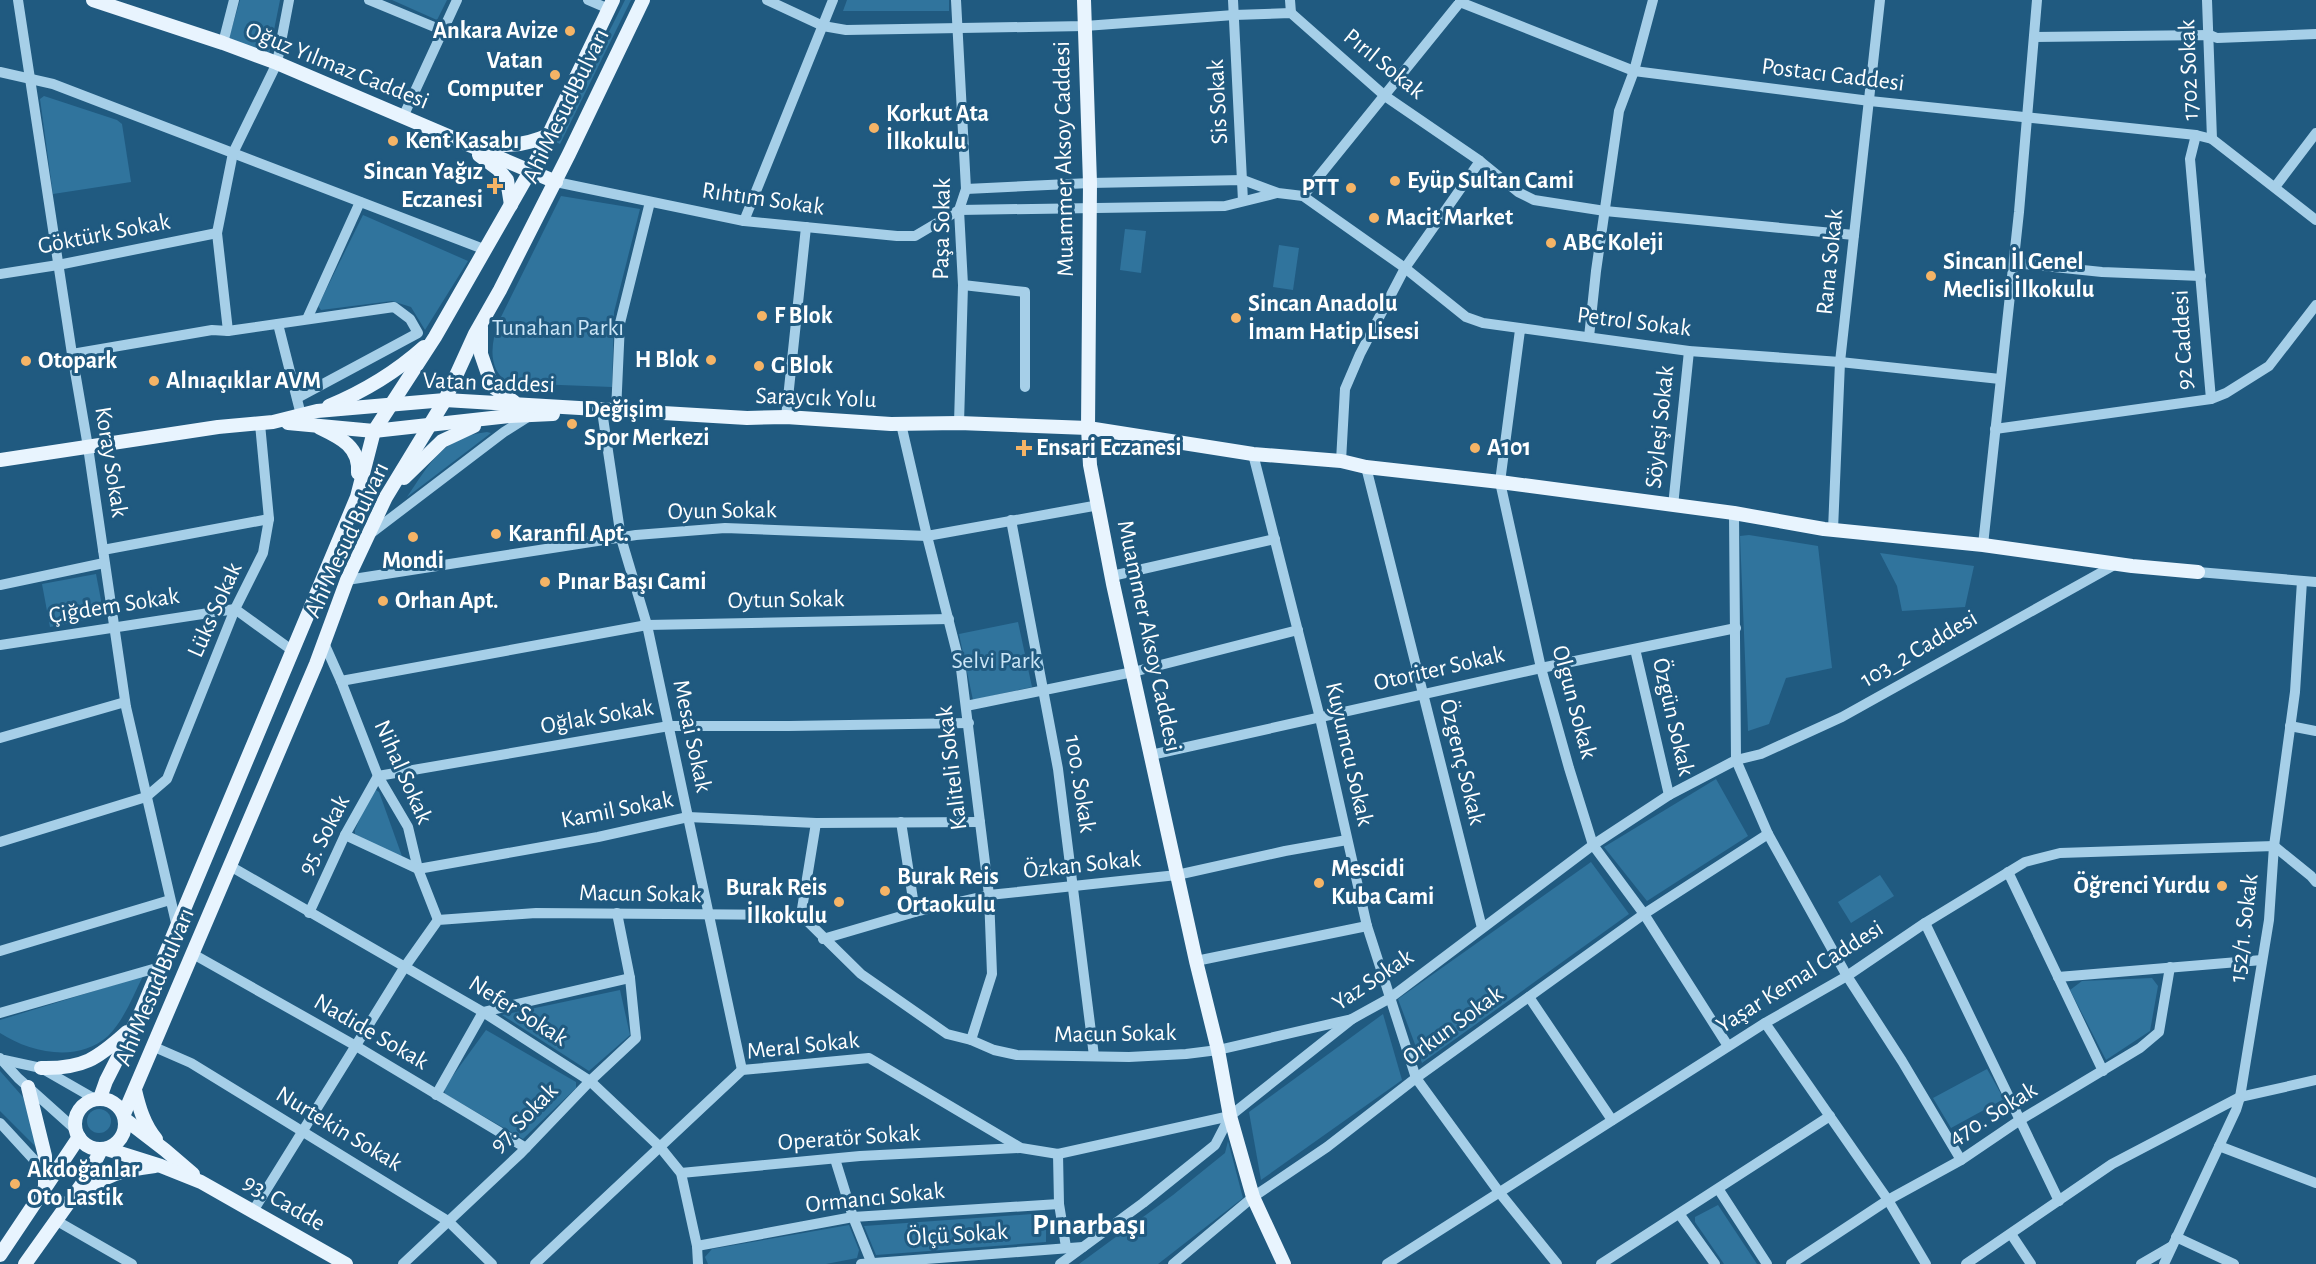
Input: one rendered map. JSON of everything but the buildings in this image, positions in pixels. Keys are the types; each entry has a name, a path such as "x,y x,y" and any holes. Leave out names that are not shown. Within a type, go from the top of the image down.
{"main road":[{"name":"Oğuz Yılmaz Caddesi","path":"93,0 277,63 461,141"},
{"name":"Ahi Mesud Bulvarı","path":"125,1117 324,643 347,580 386,497 445,400 481,324 556,182 643,0"},
{"name":"Muammer Aksoy Caddesi","path":"1084,0 1090,183 1088,428 1090,465 1177,875 1218,1050 1230,1116 1253,1197 1284,1264"},
{"name":"Ahi Mesud Bulvarı","path":"97,1099 134,1027 160,967 357,497 374,430 394,404 435,338 531,171 611,4"},
{"path":"461,141 503,146 529,144 549,135"},
{"path":"461,141 556,182"},
{"path":"461,141 498,169 507,180 511,205"},
{"path":"386,497 442,441 467,427 513,410 492,387 481,354 481,324"},
{"path":"357,497 359,459 348,444 315,417 399,369 435,338"},
{"name":"Vatan Caddesi","path":"0,460 218,427 315,417 394,404 445,400 532,415 565,413 578,409"},
{"name":"Saraycık Yolu","path":"578,409 901,424 959,423 1088,428 1253,454 1341,461 1366,467 1734,513 1833,530 1983,545 2198,572"},
{"name":"Vatan Caddesi","path":"267,423 301,415 374,430 431,425 513,410 578,409"},
{"path":"41,1068 70,1068 89,1061 107,1050 134,1027"},
{"path":"27,1087 45,1156 45,1191"},
{"path":"135,1090 145,1123 165,1150"},
{"path":"97,1099 114,1102 125,1117 124,1135 114,1146 104,1149 87,1146 77,1134 75,1120 88,1102 97,1099"},
{"name":"93. Cadde","path":"125,1117 201,1182"},
{"path":"0,1255 45,1191 77,1134"},
{"path":"25,1264 61,1215 104,1149"},
{"name":"93. Cadde","path":"104,1149 161,1166 201,1182 346,1264"},
{"path":"61,1215 95,1183 113,1173 161,1166"}],"street":[{"name":"Koray Sokak","path":"18,0 88,447 125,702 177,927"},
{"path":"223,43 234,0"},
{"path":"228,331 217,233 233,153 277,63 289,0"},
{"path":"369,0 444,32"},
{"path":"403,117 458,0"},
{"path":"588,0 611,4"},
{"path":"767,0 823,26 846,30 1085,26 1291,13 1290,0"},
{"path":"744,221 833,0"},
{"name":"Paşa Sokak","path":"956,0 966,189 959,210 963,285 959,423"},
{"name":"Sis Sokak","path":"1233,0 1244,201"},
{"path":"1589,337 1619,111 1634,71 1653,0"},
{"name":"Rana Sokak","path":"1833,530 1840,362 1880,0"},
{"path":"1983,545 2014,263 2037,0"},
{"name":"1702 Sokak","path":"2207,0 2212,139"},
{"path":"966,189 1090,183 1244,180 1278,193 1303,196 1460,1"},
{"name":"Postacı Caddesi","path":"1460,1 1634,71 1870,101 2196,135 2212,139"},
{"name":"Pırıl Sokak","path":"1291,13 1385,96 1480,161 1518,192 1534,200 1605,211 1854,234"},
{"path":"2034,37 2210,34 2217,38 2316,34"},
{"path":"0,72 52,84 486,250"},
{"path":"2275,187 2316,133"},
{"name":"92 Caddesi","path":"1995,429 2211,399 2190,159 2196,135"},
{"path":"2212,139 2316,220"},
{"path":"1341,461 1344,389 1360,354 1406,268 1480,161"},
{"name":"Rıhtım Sokak","path":"556,182 744,221 897,236 915,236 959,210"},
{"path":"959,210 1225,206 1278,193"},
{"name":"Petrol Sokak","path":"1303,196 1406,268 1466,317 1483,323 1520,330 1689,351 1840,362 2000,379"},
{"path":"307,319 360,202"},
{"name":"Mesai Sokak","path":"650,202 620,323 609,411 621,538 647,625 742,1070"},
{"path":"786,417 806,227"},
{"name":"Göktürk Sokak","path":"0,274 58,265 217,233"},
{"path":"2014,263 2102,272 2200,276"},
{"path":"963,285 1025,292 1025,387"},
{"path":"2211,399 2226,393 2269,366 2316,305"},
{"path":"72,354 212,330 228,331 394,307 410,320 418,333 297,398"},
{"path":"278,324 301,415"},
{"name":"Olgun Sokak","path":"1520,330 1500,482 1541,668 1593,845 1644,914 1728,1046"},
{"name":"Söyleşi Sokak","path":"1672,506 1689,351"},
{"path":"369,534 504,432 532,415"},
{"name":"Lüks Sokak","path":"146,797 166,779 235,609 263,553 269,519 267,423"},
{"name":"Kaliteli Sokak","path":"901,424 961,669 989,895 992,974 971,1040"},
{"name":"Kuyumcu Sokak","path":"1253,454 1320,718 1366,926 1416,1078 1499,1192 1557,1264"},
{"name":"Özgenç Sokak","path":"1366,467 1482,928"},
{"name":"Oyun Sokak","path":"347,580 636,535 725,528 927,536 1099,505"},
{"path":"1734,513 1736,760 1768,834 1847,976 1961,1160"},
{"path":"103,550 269,519"},
{"name":"100. Sokak","path":"1011,520 1058,769 1094,1056"},
{"path":"1112,576 1275,539"},
{"path":"0,585 104,563"},
{"name":"103_2 Caddesi","path":"1736,760 1761,754 1842,717 2118,563"},
{"path":"2198,572 2316,582"},
{"name":"152/1. Sokak","path":"2164,1264 2240,1097 2269,920 2274,846 2295,692 2302,580"},
{"path":"235,609 293,651"},
{"name":"Çiğdem Sokak","path":"0,645 235,609"},
{"name":"Oytun Sokak","path":"341,681 647,625 949,619"},
{"name":"Otoriter Sokak","path":"1152,755 1541,668 1736,628"},
{"path":"966,706 1133,672 1298,630"},
{"name":"Nihal Sokak","path":"324,643 378,776 408,827 418,869 438,920"},
{"name":"Özgün Sokak","path":"1635,649 1669,795"},
{"path":"0,738 125,702"},
{"name":"Oğlak Sokak","path":"378,776 669,726 969,723"},
{"path":"2290,726 2316,731"},
{"name":"Yaz Sokak","path":"1060,1264 1143,1203 1215,1145 1230,1116 1352,1019 1390,998 1593,845 1669,795 1736,760"},
{"name":"95. Sokak","path":"309,913 345,835 378,776"},
{"path":"0,842 146,797"},
{"name":"Kamil Sokak","path":"418,869 598,837 688,818 816,823 980,822"},
{"path":"901,822 915,912"},
{"path":"801,915 816,823"},
{"name":"Orkun Sokak","path":"1173,1264 1253,1197 1327,1147 1416,1078 1644,914 1768,834"},
{"path":"345,835 418,869"},
{"name":"Özkan Sokak","path":"823,939 915,912 989,895 1177,875 1347,840"},
{"path":"2274,846 2316,882"},
{"name":"Yaşar Kemal Caddesi","path":"1387,1264 1402,1260 1499,1192 1765,1023 1847,976 1924,923 2025,862 2060,853 2274,846"},
{"name":"Nefer Sokak","path":"231,866 483,1012 590,1081 660,1147 681,1173 697,1246 698,1264"},
{"path":"2008,872 2103,1071"},
{"path":"0,951 170,900"},
{"name":"Macun Sokak","path":"438,920 536,913 801,915 861,974 947,1034 971,1040 994,1050 1017,1055 1186,1054 1218,1050 1352,1019"},
{"name":"97. Sokak","path":"403,1264 526,1148 590,1081 636,1038 630,978 616,913"},
{"path":"253,1211 404,968 438,920"},
{"path":"1924,923 2059,1200"},
{"path":"1196,961 1366,926"},
{"name":"Nadide Sokak","path":"193,954 356,1046 526,1148"},
{"path":"2058,977 2262,960"},
{"path":"0,1013 160,967"},
{"name":"470. Sokak","path":"1791,1264 1888,1200 1961,1160 2020,1120 2140,1048 2159,1032 2170,967"},
{"path":"436,1095 483,1012 630,978"},
{"path":"1529,997 1612,1120"},
{"path":"1765,1023 1888,1200 1926,1264"},
{"name":"Nurtekin Sokak","path":"153,1046 191,1064 448,1221 492,1264"},
{"name":"Meral Sokak","path":"534,1264 742,1070 869,1058 1021,1148 1058,1154 1230,1116"},
{"path":"2,1059 41,1068 97,1099"},
{"path":"2,1059 27,1087 77,1134"},
{"path":"1966,1264 2112,1164 2240,1097 2316,1080"},
{"path":"1601,1264 1719,1190 1830,1116"},
{"path":"0,1123 36,1162"},
{"path":"2219,1146 2316,1183"},
{"name":"Operatör Sokak","path":"681,1173 835,1159 1021,1148"},
{"path":"1058,1154 1059,1204 1066,1248"},
{"name":"Ölçü Sokak","path":"835,1159 868,1263 1083,1247"},
{"path":"1719,1190 1767,1264"},
{"name":"Ormancı Sokak","path":"697,1246 853,1217 1059,1204"},
{"path":"61,1215 124,1262"},
{"path":"1680,1215 1715,1264"},
{"path":"2011,1234 2031,1264"},
{"path":"2141,1264 2174,1242 2234,1264"}],"green space":[{"path":"240,0 280,0 269,55 229,38"},
{"path":"392,0 447,0 437,20"},
{"path":"625,0 631,0 560,144 554,141"},
{"path":"847,0 949,0 949,11 843,11"},
{"path":"44,96 117,120 122,124 131,182 53,194 40,99"},
{"name":"Tunahan Parkı","path":"561,196 640,209 614,312 612,387 509,383 502,378 494,364 493,348 498,323"},
{"path":"363,215 468,261 425,330 411,307 392,301 321,310 318,306"},
{"path":"1125,229 1146,231 1141,273 1120,270"},
{"path":"1279,245 1299,248 1293,290 1273,287"},
{"path":"491,433 407,497 431,463 448,446 459,439"},
{"path":"1749,535 1818,546 1832,668 1786,678 1769,724 1748,731 1740,536"},
{"path":"1880,553 1974,566 1965,607 1902,611 1897,586"},
{"path":"96,574 104,616 50,627 42,584"},
{"name":"Selvi Park","path":"1018,622 1032,687 973,700 959,634"},
{"path":"1716,779 1748,836 1647,901 1604,847"},
{"path":"376,790 379,792 403,859 355,834 371,792"},
{"path":"1591,862 1629,914 1422,1063 1398,999"},
{"path":"1880,875 1894,896 1851,923 1838,902"},
{"path":"143,976 128,1008 114,1030 96,1044 83,1050 54,1052 40,1050 0,1033 0,1020"},
{"path":"2152,978 2158,986 2150,1031 2106,1060 2070,990 2082,981"},
{"path":"620,990 630,1035 589,1071 502,1015"},
{"path":"1383,1014 1402,1080 1261,1180 1249,1112"},
{"path":"486,1030 576,1082 576,1088 523,1139 445,1094 444,1088"},
{"path":"1987,1069 2004,1099 1951,1128 1933,1098"},
{"path":"0,1071 23,1097 40,1151 0,1111"},
{"path":"99,1109 108,1112 111,1121 108,1130 99,1133 90,1130 87,1121 90,1112"},
{"path":"1228,1141 1243,1198 1158,1264 1079,1264 1173,1195 1225,1153"},
{"path":"1718,1205 1757,1264 1724,1264 1695,1222 1695,1217"},
{"path":"1046,1213 1046,1242 876,1255 864,1226"},
{"path":"849,1225 859,1250 857,1258 826,1264 708,1264 705,1257 712,1249"}],"place":[{"name":"Ankara Avize","path":"570,31"},
{"name":"Vatan Computer","path":"555,75"},
{"name":"Korkut Ata İlkokulu","path":"874,128"},
{"name":"Kent Kasabı","path":"393,141"},
{"name":"Eyüp Sultan Cami","path":"1395,181"},
{"name":"Sincan Yağız Eczanesi","path":"495,186"},
{"name":"PTT","path":"1351,188"},
{"name":"Macit Market","path":"1374,218"},
{"name":"ABC Koleji","path":"1551,243"},
{"name":"Sincan İl Genel Meclisi İlkokulu","path":"1931,276"},
{"name":"F Blok","path":"762,316"},
{"name":"Sincan Anadolu İmam Hatip Lisesi","path":"1236,318"},
{"name":"H Blok","path":"711,360"},
{"name":"Otopark","path":"26,361"},
{"name":"G Blok","path":"759,366"},
{"name":"Alnıaçıklar AVM","path":"154,381"},
{"name":"Değişim Spor Merkezi","path":"572,424"},
{"name":"Ensari Eczanesi","path":"1024,448"},
{"name":"A101","path":"1475,448"},
{"name":"Karanfil Apt.","path":"496,534"},
{"name":"Mondi","path":"413,537"},
{"name":"Pınar Başı Cami","path":"545,582"},
{"name":"Orhan Apt.","path":"383,601"},
{"name":"Mescidi Kuba Cami","path":"1319,883"},
{"name":"Öğrenci Yurdu","path":"2222,886"},
{"name":"Burak Reis Ortaokulu","path":"885,891"},
{"name":"Burak Reis İlkokulu","path":"839,902"},
{"name":"Akdoğanlar Oto Lastik","path":"15,1184"}],"district":[{"name":"Pınarbaşı","path":"1089,1225"}]}
